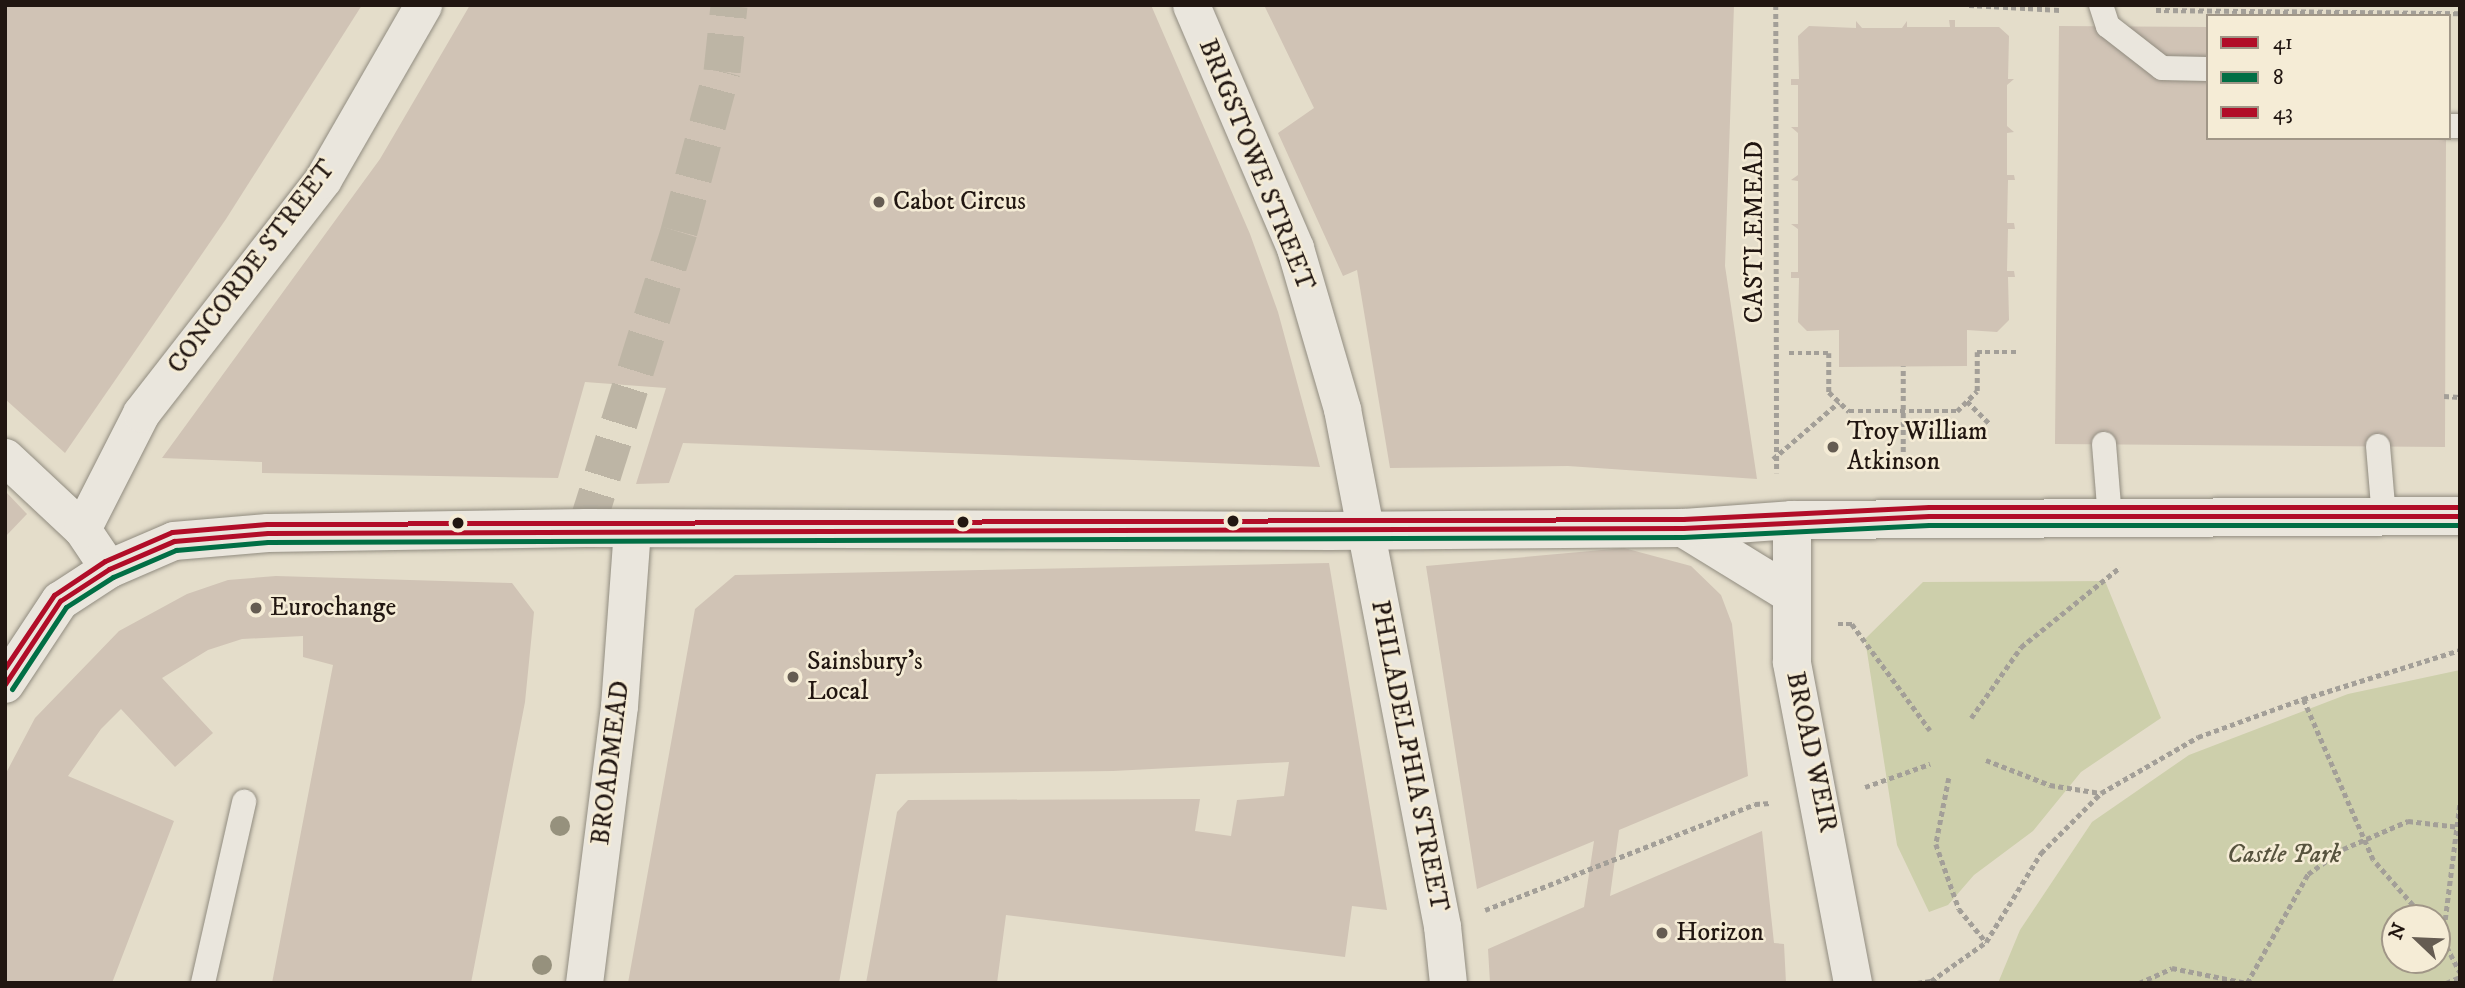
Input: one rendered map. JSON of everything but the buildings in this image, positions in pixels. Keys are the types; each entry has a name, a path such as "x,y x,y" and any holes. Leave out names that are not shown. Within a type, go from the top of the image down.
{"street":[{"name":"CONCORDE STREET","path":"82,529 141,413 323,179 423,5"},
{"name":"BRIGSTOWE STREET","path":"1191,5 1295,248 1342,409 1366,530"},
{"path":"5,457 82,529 108,569"},
{"path":"5,684 60,601 108,569 174,541 241,536 586,528 1683,528 1792,520 2460,516"},
{"name":"BROAD WEIR","path":"1792,520 1789,593 1792,662 1823,801 1853,983"},
{"path":"1683,528 1789,593"},
{"name":"PHILADELPHIA STREET","path":"1366,530 1442,926 1448,983"},
{"name":"BROADMEAD","path":"584,983 619,706 631,543"}],"lane":[{"path":"2101,7 2108,26 2162,68 2206,69"},
{"path":"2105,444 2110,519"},
{"path":"2378,446 2384,518"},
{"path":"203,983 244,802"}],"path":[{"name":"CASTLEMEAD","path":"1776,5 1773,459 1839,402"},
{"path":"1969,5 2460,13"},
{"path":"1788,353 1829,352 1829,392 1849,411 1957,411 1977,391 1977,352 2017,352"},
{"path":"1903,366 1903,452"},
{"path":"2444,396 2460,397"},
{"path":"1967,401 1990,424"},
{"path":"1970,718 2021,647 2062,609 2120,569"},
{"path":"1834,624 1852,624 1930,730"},
{"path":"1917,983 1931,981 1986,942 2041,853 2101,793 2198,737 2303,699 2460,650"},
{"path":"2303,699 2373,860 2412,904"},
{"path":"1986,760 2050,785 2101,793"},
{"path":"1442,926 1755,804 1823,801 1930,764"},
{"path":"1949,778 1936,844 1959,909 1986,942"},
{"path":"2448,904 2460,805"},
{"path":"2139,983 2172,968 2247,983 2308,874 2343,849 2408,821 2460,827"},
{"path":"2446,983 2460,975 2451,955"}],"green space":[{"path":"2105,581 2161,718 2081,772 2033,831 1974,875 1948,905 1929,912 1897,845 1865,639 1923,582"},
{"name":"Castle Park","path":"2460,670 2460,983 1998,983 2020,930 2092,822 2189,755 2348,694"}],"tunnel":[{"path":"586,528 679,231 722,71 729,5"}],"transit line":[{"name":"43","path":"5,668 54,595 105,561 172,532 267,524 1683,519 1929,507 2460,507"},
{"name":"41","path":"5,684 60,601 109,569 174,541 268,533 1683,528 1929,516 2460,516"},
{"name":"8","path":"12,689 66,607 113,577 176,550 268,542 1683,537 1929,525 2460,525"}],"place":[{"name":"Cabot Circus","path":"879,202"},
{"name":"Troy William Atkinson","path":"1833,447"},
{"name":"Eurochange","path":"256,608"},
{"name":"Sainsbury's Local","path":"793,677"},
{"name":"Horizon","path":"1662,933"}]}
